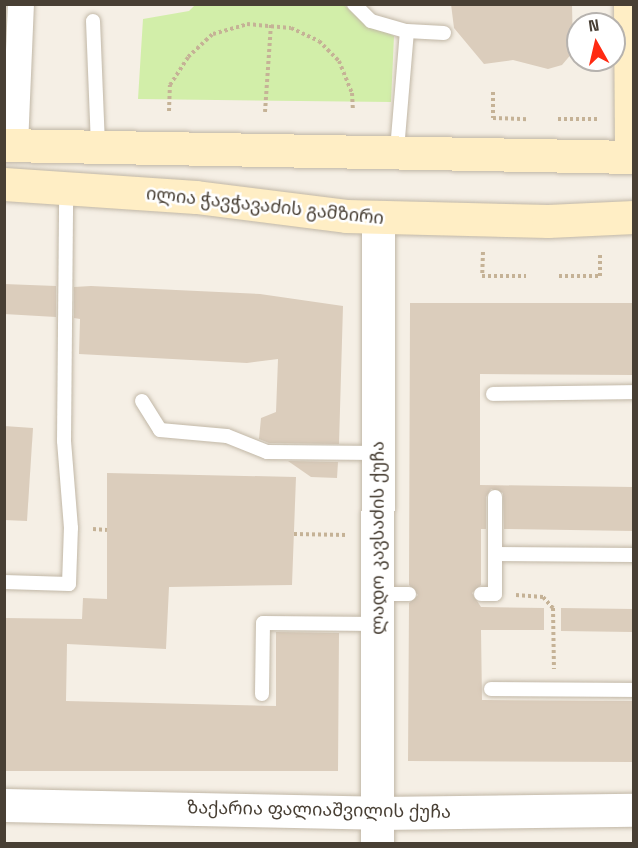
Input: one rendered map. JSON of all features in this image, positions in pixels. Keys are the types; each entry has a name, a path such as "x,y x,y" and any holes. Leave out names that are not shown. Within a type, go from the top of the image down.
{"main road":[{"path":"10,145 98,148 397,150 632,157 630,4"},
{"name":"ილია ჭავჭავაძის გამზირი","path":"4,184 196,197 378,225 633,217"}],"street":[{"path":"10,145 21,4"},
{"name":"ლადო კავსაძის ქუჩა","path":"377,828 388,604 378,453 378,225"},
{"name":"ზაქარია ფალიაშვილის ქუჩა","path":"4,805 377,828 633,810"}],"lane":[{"path":"354,4 370,21 407,31 444,33"},
{"path":"93,21 98,148"},
{"path":"397,150 407,31"},
{"path":"4,582 69,584 71,528 64,441 66,188"},
{"path":"493,394 633,392"},
{"path":"142,400 160,429 227,436 267,452 378,453"},
{"path":"488,594 495,554 495,497"},
{"path":"495,554 633,555"},
{"path":"262,694 263,623 388,604"},
{"path":"491,689 633,690"}],"path":[{"path":"170,111 170,85 188,57 213,34 247,24 271,24 291,28 319,41 339,61 352,93 353,111"},
{"path":"265,112 271,24"},
{"path":"493,92 493,118 528,119"},
{"path":"558,119 599,120"},
{"path":"483,252 482,276 526,276"},
{"path":"559,276 600,276 600,253"},
{"path":"294,534 353,535"},
{"path":"488,594 532,595 550,602 554,689"}],"green space":[{"path":"195,5 344,5 359,19 394,36 391,102 138,99 143,19 189,11"}],"building":[{"path":"451,4 572,4 572,12 566,12 566,60 562,65 548,69 513,60 484,64 454,28"},
{"path":"4,284 56,286 56,317 4,314"},
{"path":"74,287 260,294 343,306 339,444 269,443 259,439 261,418 276,412 278,359 247,363 79,354 80,319 74,318"},
{"path":"410,303 633,303 633,375 480,374 480,485 633,487 633,531 504,529 503,493 491,489 486,497 486,529 481,529 481,585 472,593 481,607 544,608 544,630 481,630 482,700 633,701 633,762 408,761 409,603 418,595 409,585"},
{"path":"4,426 33,428 27,521 4,520"},
{"path":"288,461 338,462 337,478 311,477"},
{"path":"107,473 296,477 292,585 169,587 166,649 67,644 66,701 276,706 276,632 339,633 338,771 4,771 4,618 82,619 83,598 107,599"},
{"path":"561,608 633,609 633,632 561,631"}]}
